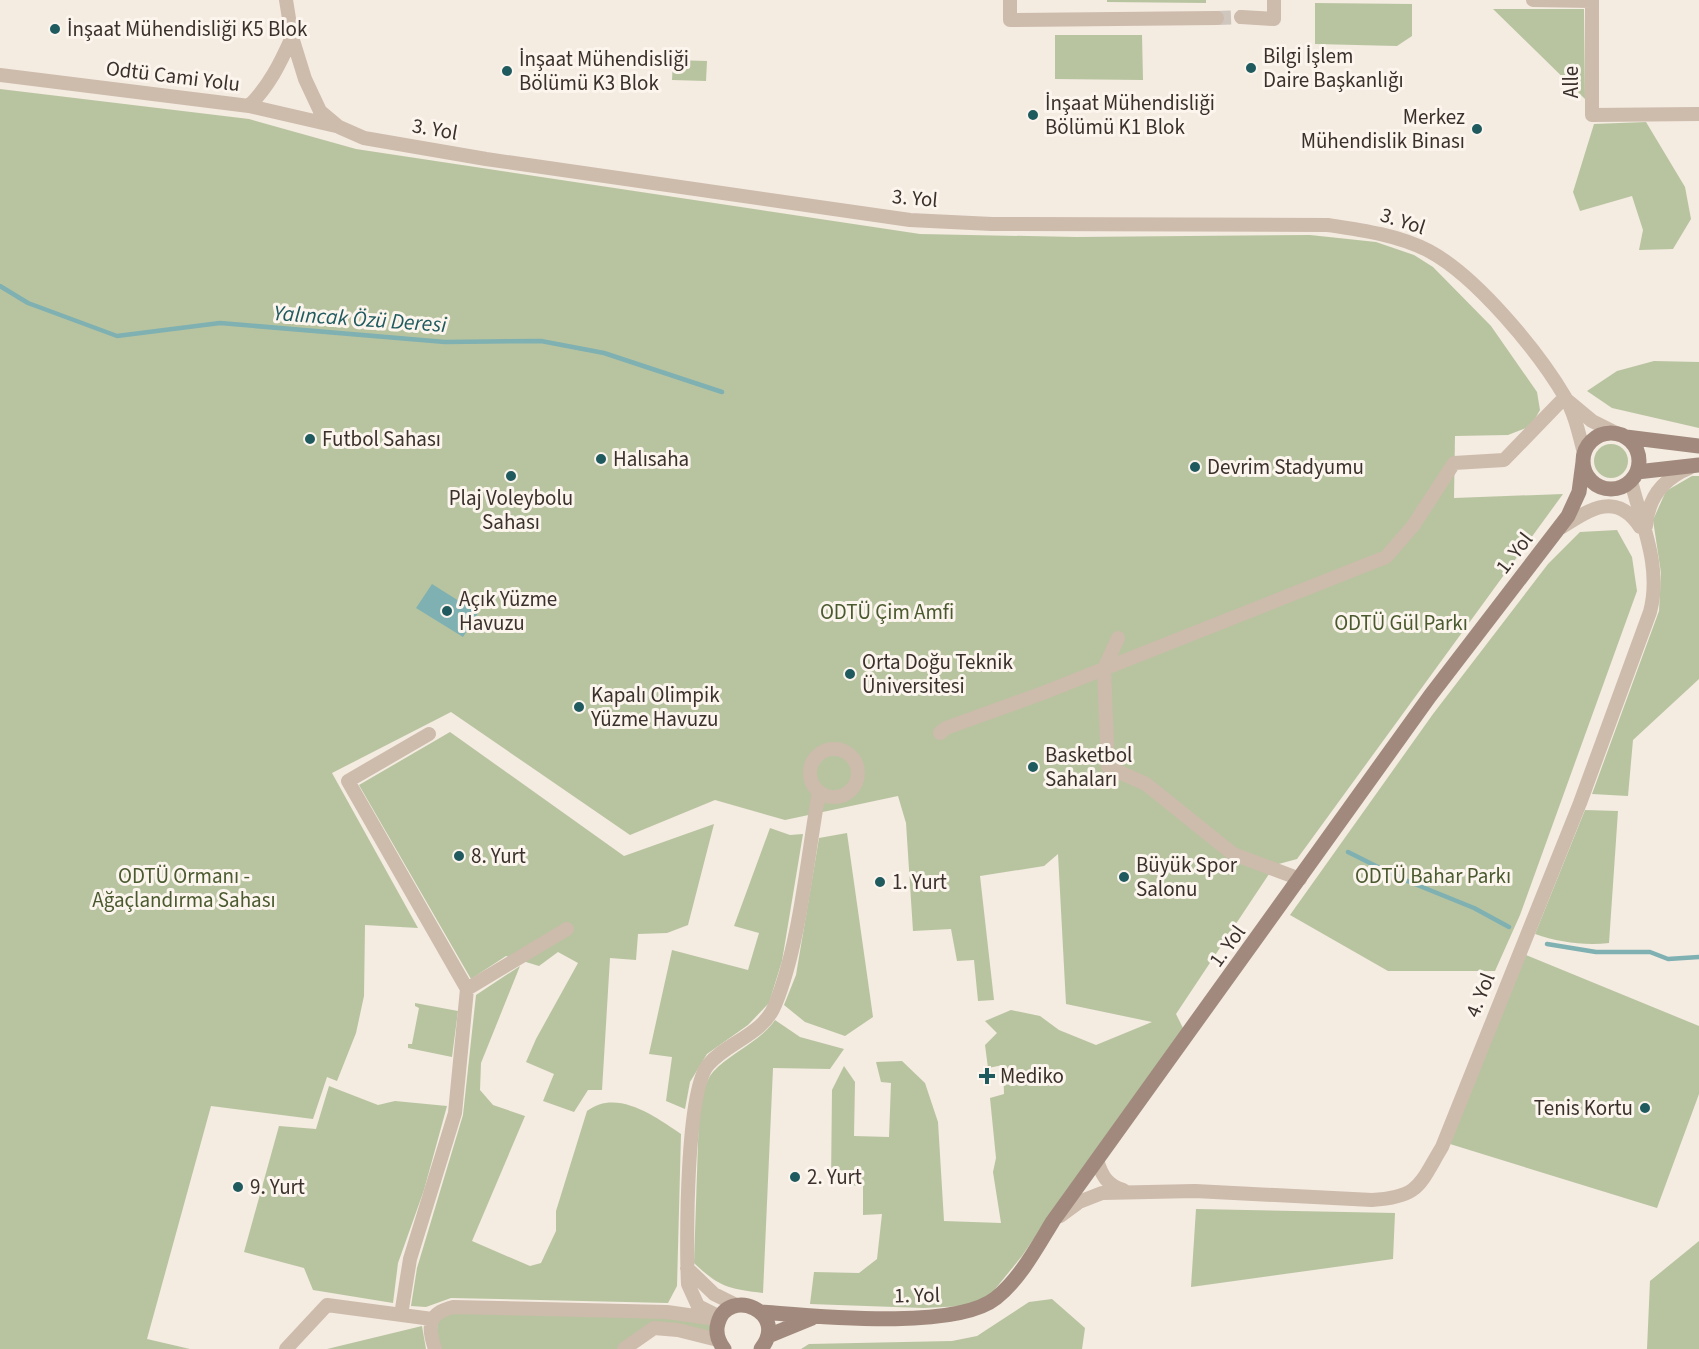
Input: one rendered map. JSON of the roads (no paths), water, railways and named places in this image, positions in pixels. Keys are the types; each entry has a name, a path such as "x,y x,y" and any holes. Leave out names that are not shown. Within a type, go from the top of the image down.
{"street":[{"name":"3. Yol","path":"286,0 292,37 305,79 320,111 339,127 364,138 486,159 910,220 992,224 1328,225 1377,232 1429,251 1461,274 1532,349 1566,398 1592,422 1622,436"},
{"path":"1010,0 1010,20 1217,18"},
{"path":"1241,17 1274,19 1274,0"},
{"name":"Alle","path":"1533,0 1592,1 1592,115 1699,114"},
{"path":"249,106 265,90 279,68 292,37"},
{"name":"Odtü Cami Yolu","path":"0,75 249,106 339,127"},
{"name":"3. Yol","path":"1566,398 1584,457"},
{"path":"940,733 946,728 1104,669 1386,557 1413,526 1454,462 1504,460 1566,398"},
{"path":"1622,436 1637,449 1639,456 1634,476 1624,487 1605,489 1590,479 1584,457 1595,438 1606,433 1699,446"},
{"name":"1. Yol","path":"736,1305 745,1305 761,1312 816,1317 953,1315 976,1310 995,1299 1013,1281 1053,1221 1430,696 1558,530 1574,505 1582,478 1584,457"},
{"path":"1634,476 1697,465"},
{"name":"4. Yol","path":"1645,537 1648,509 1659,488 1668,479 1697,465"},
{"name":"4. Yol","path":"1053,1221 1087,1199 1102,1193 1225,1191 1372,1200 1398,1198 1417,1190 1442,1147 1580,803 1641,637 1655,583 1653,558 1645,537 1634,476"},
{"name":"4. Yol","path":"1558,530 1587,511 1614,506 1629,513 1645,537"},
{"path":"1118,638 1104,669 1108,767 1146,784 1233,854 1300,879"},
{"path":"401,1316 410,1259 455,1113 467,989 348,781 429,734"},
{"path":"719,1318 699,1306 688,1284 692,1125 696,1088 707,1066 721,1053 757,1029 774,1008 788,969 819,792"},
{"path":"467,989 567,929"},
{"path":"1097,1160 1102,1175 1111,1186 1128,1192"},
{"path":"435,1349 430,1333 432,1319 440,1310 453,1307 506,1306 667,1312 719,1318 736,1305 714,1294 687,1268"},
{"path":"286,1349 327,1305 432,1319"},
{"path":"761,1312 766,1319 765,1343 816,1317"},
{"path":"624,1349 654,1328 678,1330 722,1346 719,1318"}],"water":[{"name":"Açık Yüzme Havuzu","path":"432,584 478,613 463,637 416,608"}],"waterway":[{"name":"Yalıncak Özü Deresi","path":"0,286 28,303 117,336 220,323 445,342 541,341 604,353 722,392"},
{"name":"Yalıncak Özü Deresi","path":"1348,852 1400,878 1474,908 1509,927"},
{"name":"Yalıncak Özü Deresi","path":"1547,944 1596,952 1650,952 1668,959 1699,957"}],"tunnel":[{"path":"1217,18 1241,17"}],"place":[{"name":"İnşaat Mühendisliği K5 Blok","path":"55,29"},
{"name":"Bilgi İşlem Daire Başkanlığı","path":"1251,68"},
{"name":"İnşaat Mühendisliği Bölümü K3 Blok","path":"507,71"},
{"name":"İnşaat Mühendisliği Bölümü K1 Blok","path":"1033,115"},
{"name":"Merkez Mühendislik Binası","path":"1477,129"},
{"name":"Futbol Sahası","path":"310,439"},
{"name":"Halısaha","path":"601,459"},
{"name":"Devrim Stadyumu","path":"1195,467"},
{"name":"Plaj Voleybolu Sahası","path":"511,476"},
{"name":"Açık Yüzme Havuzu","path":"447,611"},
{"name":"Orta Doğu Teknik Üniversitesi","path":"850,674"},
{"name":"Kapalı Olimpik Yüzme Havuzu","path":"579,707"},
{"name":"Basketbol Sahaları","path":"1033,767"},
{"name":"8. Yurt","path":"459,856"},
{"name":"Büyük Spor Salonu","path":"1124,877"},
{"name":"1. Yurt","path":"880,882"},
{"name":"Mediko","path":"987,1076"},
{"name":"Tenis Kortu","path":"1645,1108"},
{"name":"2. Yurt","path":"795,1177"},
{"name":"9. Yurt","path":"238,1187"}],"park label":[{"name":"ODTÜ Çim Amfi","path":"887,612"},
{"name":"ODTÜ Gül Parkı","path":"1401,623"},
{"name":"ODTÜ Bahar Parkı","path":"1433,876"},
{"name":"ODTÜ Ormanı - Ağaçlandırma Sahası","path":"184,888"}]}
